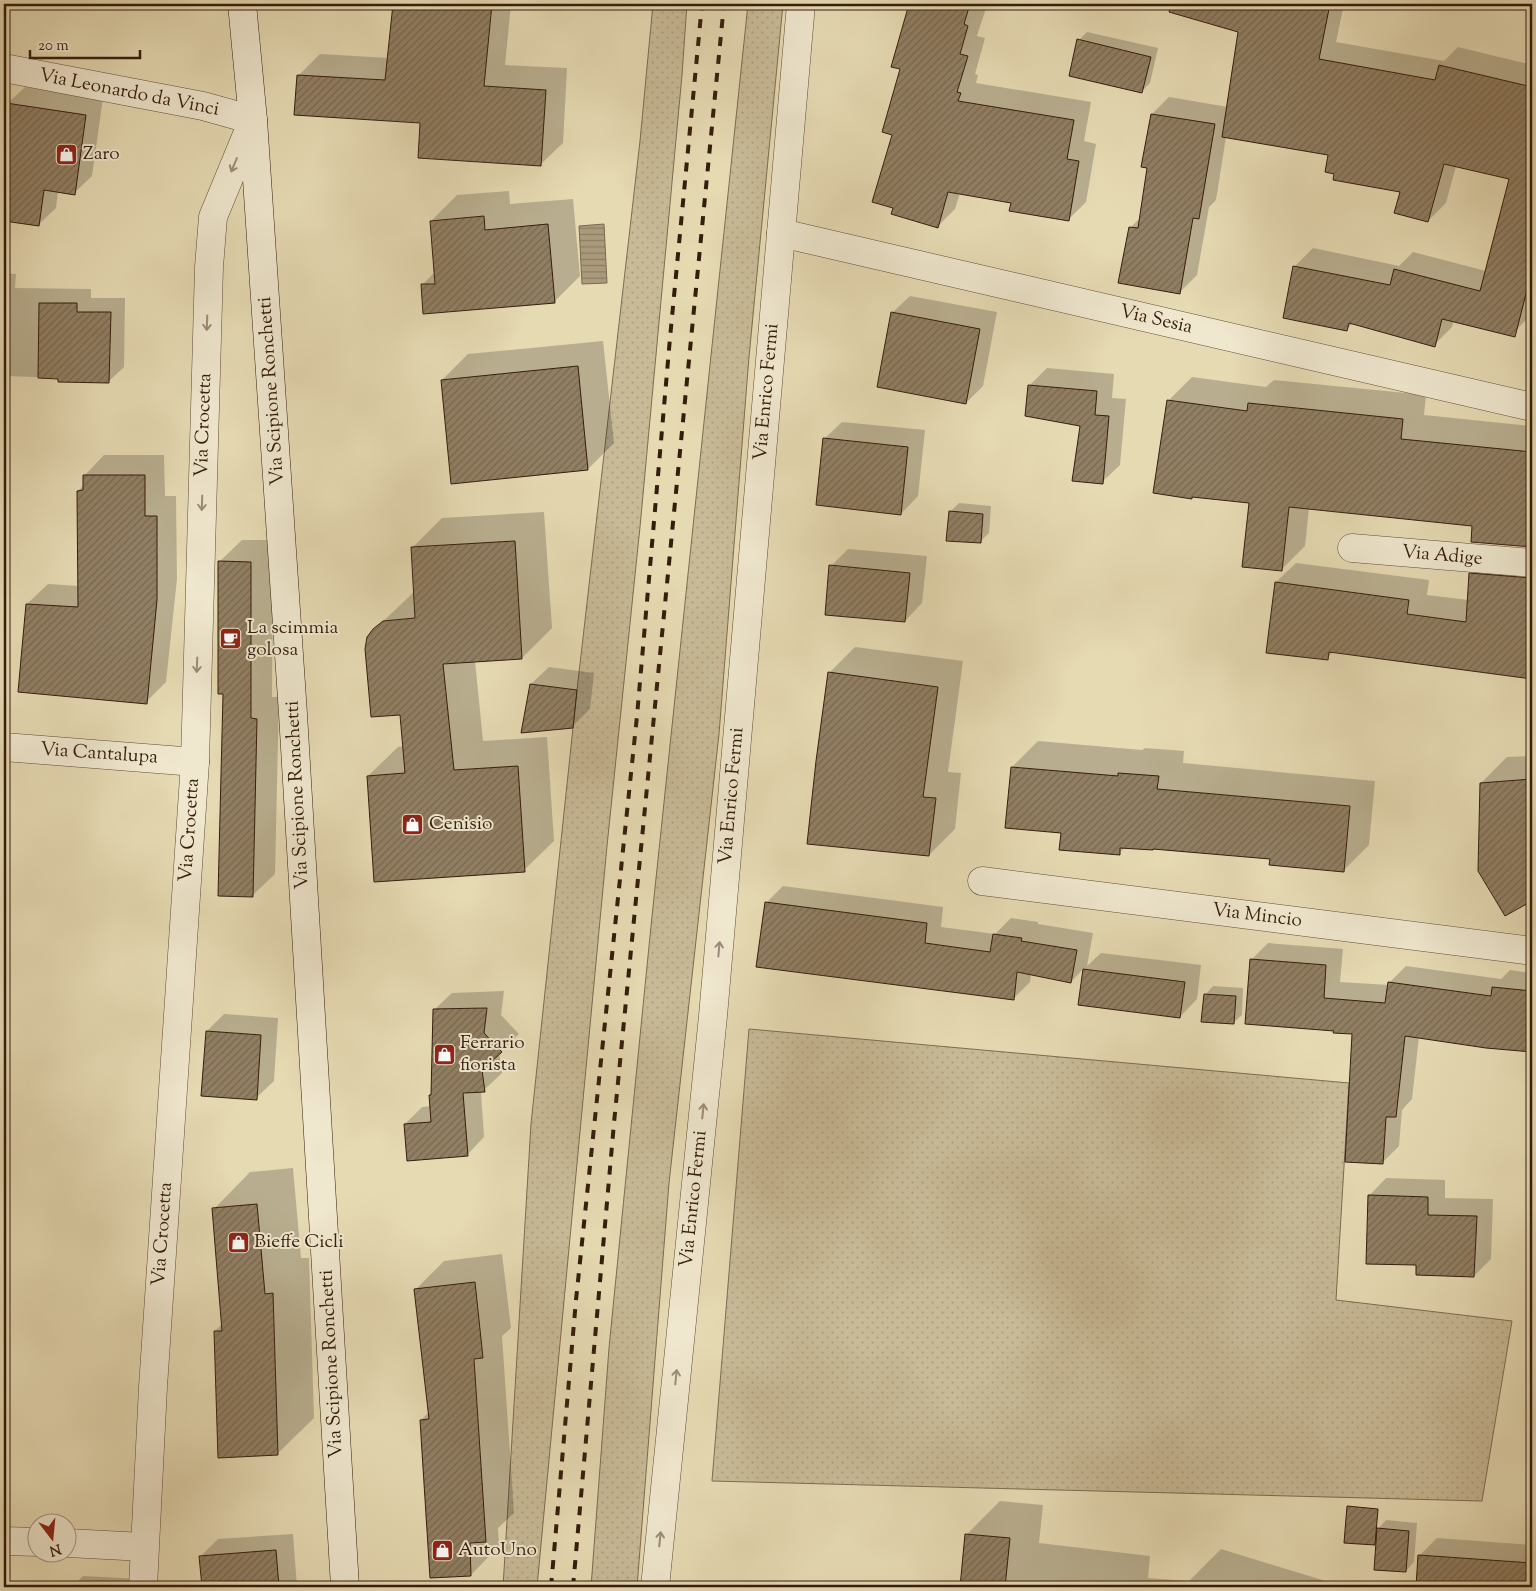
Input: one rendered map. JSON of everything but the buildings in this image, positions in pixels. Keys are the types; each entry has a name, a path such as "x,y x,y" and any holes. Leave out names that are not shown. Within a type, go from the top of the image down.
{"street":[{"name":"Via Scipione Ronchetti","path":"242,4 253,120 294,714 345,1587"},
{"name":"Via Enrico Fermi","path":"656,1587 713,1016 801,4"},
{"name":"Via Leonardo da Vinci","path":"4,68 203,106 253,120"},
{"name":"Via Crocetta","path":"143,1587 153,1377 195,762 212,217 253,120"},
{"name":"Via Sesia","path":"781,233 1532,407"},
{"name":"Via Adige","path":"1352,548 1532,563"},
{"name":"Via Cantalupa","path":"4,747 195,762"},
{"name":"Via Mincio","path":"982,881 1532,951"},
{"path":"4,1540 28,1541"},
{"path":"78,1544 144,1547"}],"shaded area":[{"path":"653,4 687,4 640,527 607,846 537,1587 503,1587 531,1124 577,690 640,141"},
{"path":"748,4 783,4 749,357 719,734 669,1183 637,1587 591,1587 609,1348 651,926"},
{"path":"604,224 607,283 582,284 579,226"},
{"path":"749,1029 1349,1083 1336,1300 1512,1321 1482,1501 712,1481"}],"railway":[{"path":"551,1587 576,1300 637,716 670,338 702,4"},
{"path":"573,1587 614,1123 724,4"}],"place":[{"name":"Zaro","path":"67,154"},
{"name":"La scimmia golosa","path":"231,639"},
{"name":"Cenisio","path":"413,824"},
{"name":"Ferrario fiorista","path":"444,1054"},
{"name":"Bieffe Cicli","path":"238,1242"},
{"name":"AutoUno","path":"442,1550"}]}
